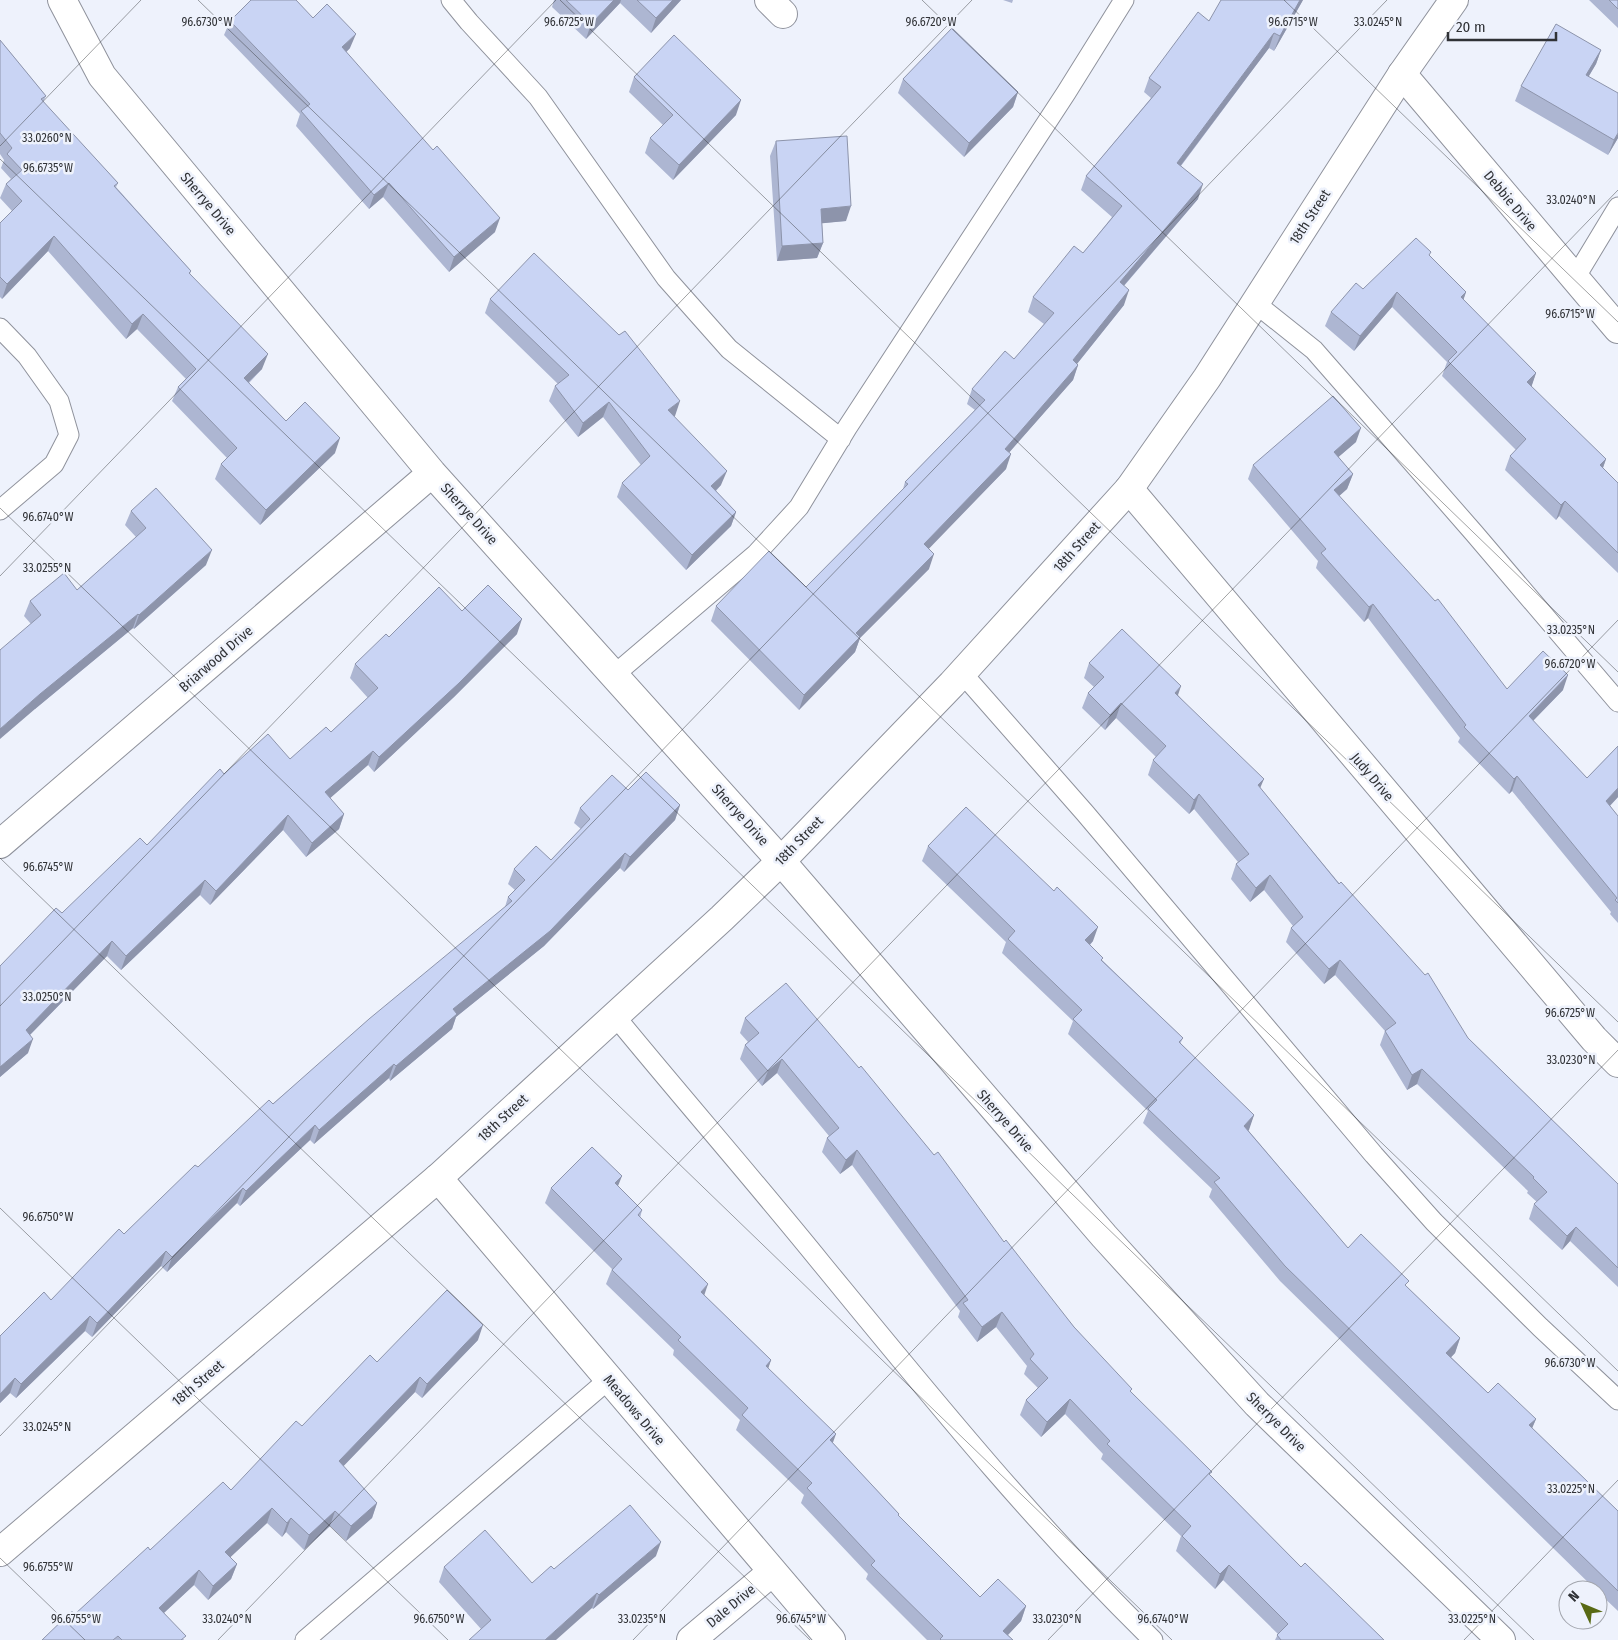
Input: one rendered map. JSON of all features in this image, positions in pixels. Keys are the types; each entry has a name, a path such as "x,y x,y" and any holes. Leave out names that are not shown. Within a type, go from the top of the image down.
{"street":[{"name":"Sherrye Drive","path":"62,0 102,76 432,473 781,861 1104,1236 1257,1404 1501,1640"},
{"name":"18th Street","path":"0,1552 438,1178 722,918 781,861 962,673 1129,489 1207,378 1402,74 1454,0"},
{"name":"Debbie Drive","path":"1402,74 1618,329"},
{"name":"Briarwood Drive","path":"0,844 432,473"},
{"name":"Judy Drive","path":"1129,489 1594,1039 1618,1063"},
{"name":"Meadows Drive","path":"438,1178 831,1640"},
{"name":"Dale Drive","path":"691,1640 772,1572"}],"lane":[{"path":"451,0 468,22 538,98 666,278 729,349 841,439"},
{"path":"614,675 756,554 799,507 1124,0"},
{"path":"1575,278 1618,207"},
{"path":"1255,303 1314,350 1474,532 1618,702"},
{"path":"0,328 27,356 59,401 69,435 54,464 0,510"},
{"path":"962,673 1085,814 1374,1155 1434,1222 1618,1400"},
{"path":"615,1016 780,1212 965,1438 1070,1554 1153,1640"},
{"path":"305,1640 608,1380"}],"building":[{"path":"251,0 296,0 313,18 327,4 356,34 342,47 433,150 437,146 500,218 454,257 389,183 374,195 301,111 310,104 230,21"},
{"path":"566,0 614,0 591,24"},
{"path":"637,0 673,0 656,18"},
{"path":"1221,0 1300,0 1280,36 1274,33 1177,163 1203,184 1120,282 1129,290 1073,360 1078,365 1005,449 1011,454 924,544 934,554 856,633 860,637 804,695 716,606 769,551 806,587 908,484 905,482 985,400 972,389 1005,351 1014,359 1054,313 1033,297 1074,246 1083,253 1122,206 1086,176 1161,87 1149,78 1198,12 1209,21"},
{"path":"1609,0 1618,0 1618,9"},
{"path":"1556,24 1601,50 1586,75 1618,93 1618,133 1614,140 1521,86"},
{"path":"952,28 1018,92 969,143 903,79"},
{"path":"674,35 741,100 679,165 650,138 673,115 634,77"},
{"path":"0,40 46,96 41,99 118,183 114,186 191,271 189,273 268,354 244,378 286,421 305,402 340,438 266,510 221,464 237,448 178,387 196,369 143,314 132,324 54,236 7,284 0,277 0,223 22,201 6,184 22,170 7,154 12,148 0,133"},
{"path":"847,136 851,206 821,209 823,243 782,246 776,141"},
{"path":"1416,238 1431,252 1429,255 1466,292 1461,297 1536,373 1527,382 1606,459 1600,465 1618,483 1618,553 1565,501 1561,505 1510,456 1526,439 1448,361 1457,352 1397,292 1360,336 1331,312 1356,283 1363,289"},
{"path":"534,253 619,335 625,331 680,401 668,410 727,471 711,486 736,512 692,555 622,483 650,456 609,402 583,423 555,386 569,375 490,299"},
{"path":"1333,396 1361,428 1334,452 1353,474 1334,490 1435,601 1438,599 1507,689 1543,651 1568,675 1529,716 1587,778 1618,746 1618,788 1606,801 1618,816 1618,903 1615,900 1617,898 1517,776 1514,779 1464,727 1466,725 1373,604 1369,607 1321,553 1326,549 1253,465"},
{"path":"156,488 212,550 139,615 40,694 0,729 0,650 41,615 30,601 64,573 77,590 146,528 131,511"},
{"path":"488,585 522,619 459,683 379,757 373,751 325,792 344,814 312,843 288,815 216,891 205,880 126,956 112,941 26,1030 33,1039 0,1067 0,966 56,908 62,913 140,838 147,845 220,769 224,774 268,734 290,759 326,727 331,732 378,688 355,664 386,634 389,637 439,587 462,611"},
{"path":"1122,629 1181,686 1175,693 1264,779 1258,785 1339,884 1341,882 1425,975 1428,973 1468,1038 1618,1184 1618,1268 1576,1227 1567,1236 1534,1204 1547,1192 1534,1177 1422,1069 1412,1075 1385,1031 1396,1023 1340,960 1329,969 1291,928 1303,917 1270,875 1256,888 1236,864 1249,854 1199,794 1194,800 1153,760 1166,746 1121,703 1110,715 1088,693 1104,677 1089,663"},
{"path":"646,772 680,805 630,857 625,853 550,931 453,1009 457,1014 396,1066 394,1064 319,1130 315,1125 246,1191 243,1188 172,1257 166,1251 97,1323 90,1316 21,1384 15,1378 0,1394 0,1336 44,1292 51,1300 119,1229 124,1234 195,1165 198,1167 269,1100 273,1104 369,1019 512,901 508,897 525,880 514,869 536,846 551,860 590,819 580,808 612,775 628,790"},
{"path":"966,807 1054,891 1057,887 1098,927 1085,940 1103,958 1101,960 1183,1038 1179,1042 1254,1115 1244,1126 1348,1248 1361,1234 1409,1281 1405,1285 1460,1338 1446,1353 1488,1393 1498,1383 1536,1419 1529,1425 1618,1511 1618,1591 1285,1266 1214,1182 1220,1178 1148,1109 1157,1100 1073,1019 1082,1010 1008,939 1015,931 928,846"},
{"path":"786,983 859,1068 861,1066 934,1155 938,1152 1004,1242 1006,1240 1074,1327 1132,1389 1130,1391 1212,1472 1209,1474 1301,1567 1305,1563 1384,1640 1281,1640 1277,1635 1288,1624 1229,1565 1220,1574 1182,1536 1191,1526 1107,1444 1110,1441 1070,1399 1047,1422 1026,1400 1048,1378 1030,1359 1034,1354 1002,1312 982,1327 963,1303 968,1300 857,1150 846,1160 827,1138 839,1128 782,1059 768,1071 745,1045 759,1033 745,1018"},
{"path":"592,1147 622,1176 615,1183 642,1210 638,1215 708,1284 701,1292 771,1360 766,1366 836,1434 830,1440 898,1515 980,1597 998,1579 1026,1606 1003,1631 1013,1640 941,1640 943,1636 871,1565 875,1561 807,1488 812,1483 742,1415 748,1408 678,1340 681,1337 612,1270 622,1259 551,1188"},
{"path":"447,1290 483,1325 427,1384 420,1377 339,1461 377,1503 351,1526 335,1511 309,1535 291,1518 287,1523 272,1508 225,1552 237,1564 213,1586 199,1570 159,1608 186,1636 181,1640 122,1640 118,1636 113,1640 42,1640 72,1611 75,1614 148,1547 150,1550 223,1482 231,1490 296,1421 302,1426 370,1355 377,1362"},
{"path":"630,1505 661,1542 599,1595 597,1593 545,1640 469,1640 491,1620 444,1567 485,1530 532,1583 551,1566 554,1569"}]}
